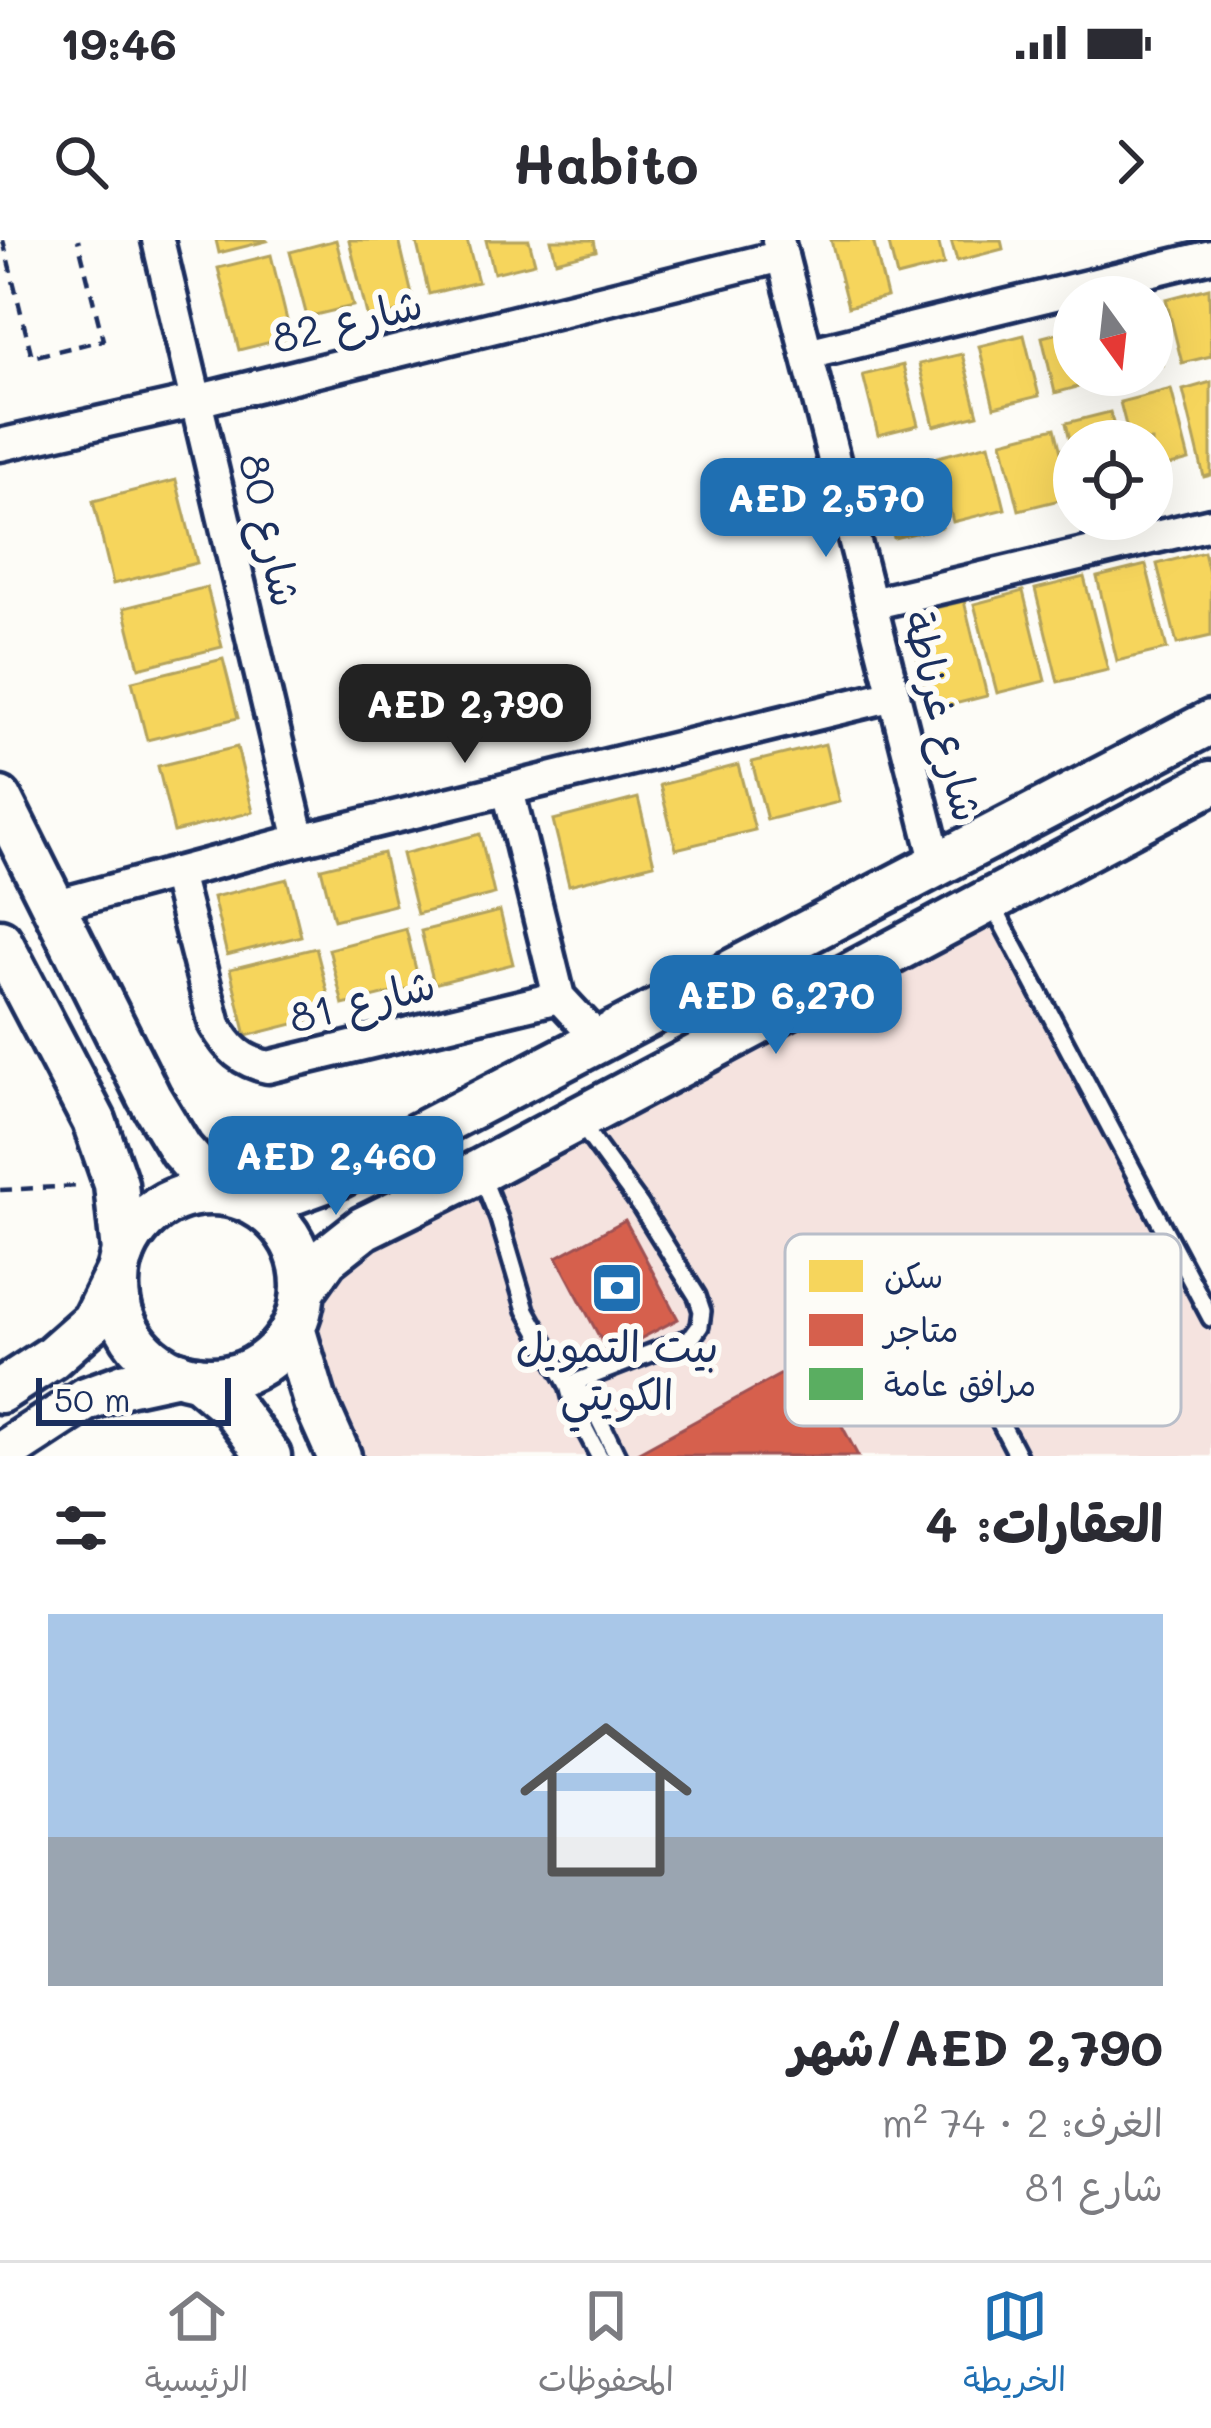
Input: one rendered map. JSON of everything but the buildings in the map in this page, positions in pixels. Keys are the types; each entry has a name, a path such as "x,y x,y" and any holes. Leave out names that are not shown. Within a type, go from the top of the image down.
{"street":[{"name":"شارع 80","path":"158,240 300,840"},
{"name":"شارع 82","path":"0,445 196,401 780,248"},
{"name":"شارع غرناطة","path":"780,248 937,864"},
{"path":"807,354 1211,256"},
{"path":"871,604 1211,524"},
{"path":"53,906 300,840 894,695"},
{"path":"0,1391 51,1358 93,1321 133,1234 172,1201 197,1194 292,1192 341,1175 1211,722"},
{"path":"0,1455 86,1399 127,1384 187,1375 216,1378 261,1364 279,1348 326,1258 364,1228 1196,791 1185,783 1182,768 1170,755 1155,751"},
{"path":"508,790 559,997 600,1041"},
{"path":"0,799 149,1097 181,1150 229,1196 260,1207 284,1228 299,1257 298,1309 315,1402 334,1447"},
{"name":"شارع 81","path":"176,873 215,1025 225,1043 251,1064 268,1067 559,997"},
{"path":"0,940 12,985 94,1121 116,1184 121,1262 117,1293 124,1321 138,1346 160,1364 187,1375 233,1408 272,1456"},
{"path":"377,1156 367,1167 368,1197 380,1208 395,1211 410,1206"},
{"path":"51,1358 73,1361 81,1368 88,1388 86,1399"},
{"path":"272,1456 278,1439 289,1428 303,1424 318,1427 334,1447"}],"lane":[{"path":"990,902 1166,1234"},
{"path":"568,1385 692,1337 702,1311 660,1234 576,1118"},
{"path":"480,1171 526,1310 568,1385 574,1408 599,1456"},
{"path":"1181,1262 1211,1318"},
{"path":"568,1385 590,1400 617,1456"},
{"path":"1002,1426 1018,1456"}],"path":[{"path":"3,240 32,357 103,340 79,240"},
{"path":"0,1190 116,1184"}],"shaded area":[{"path":"990,901 1166,1234 785,1234 785,1426 1181,1426 1181,1261 1211,1318 1211,1456 339,1456 300,1310 326,1258"}],"place":[{"name":"بيت التمويل الكويتي","path":"617,1288"}]}
